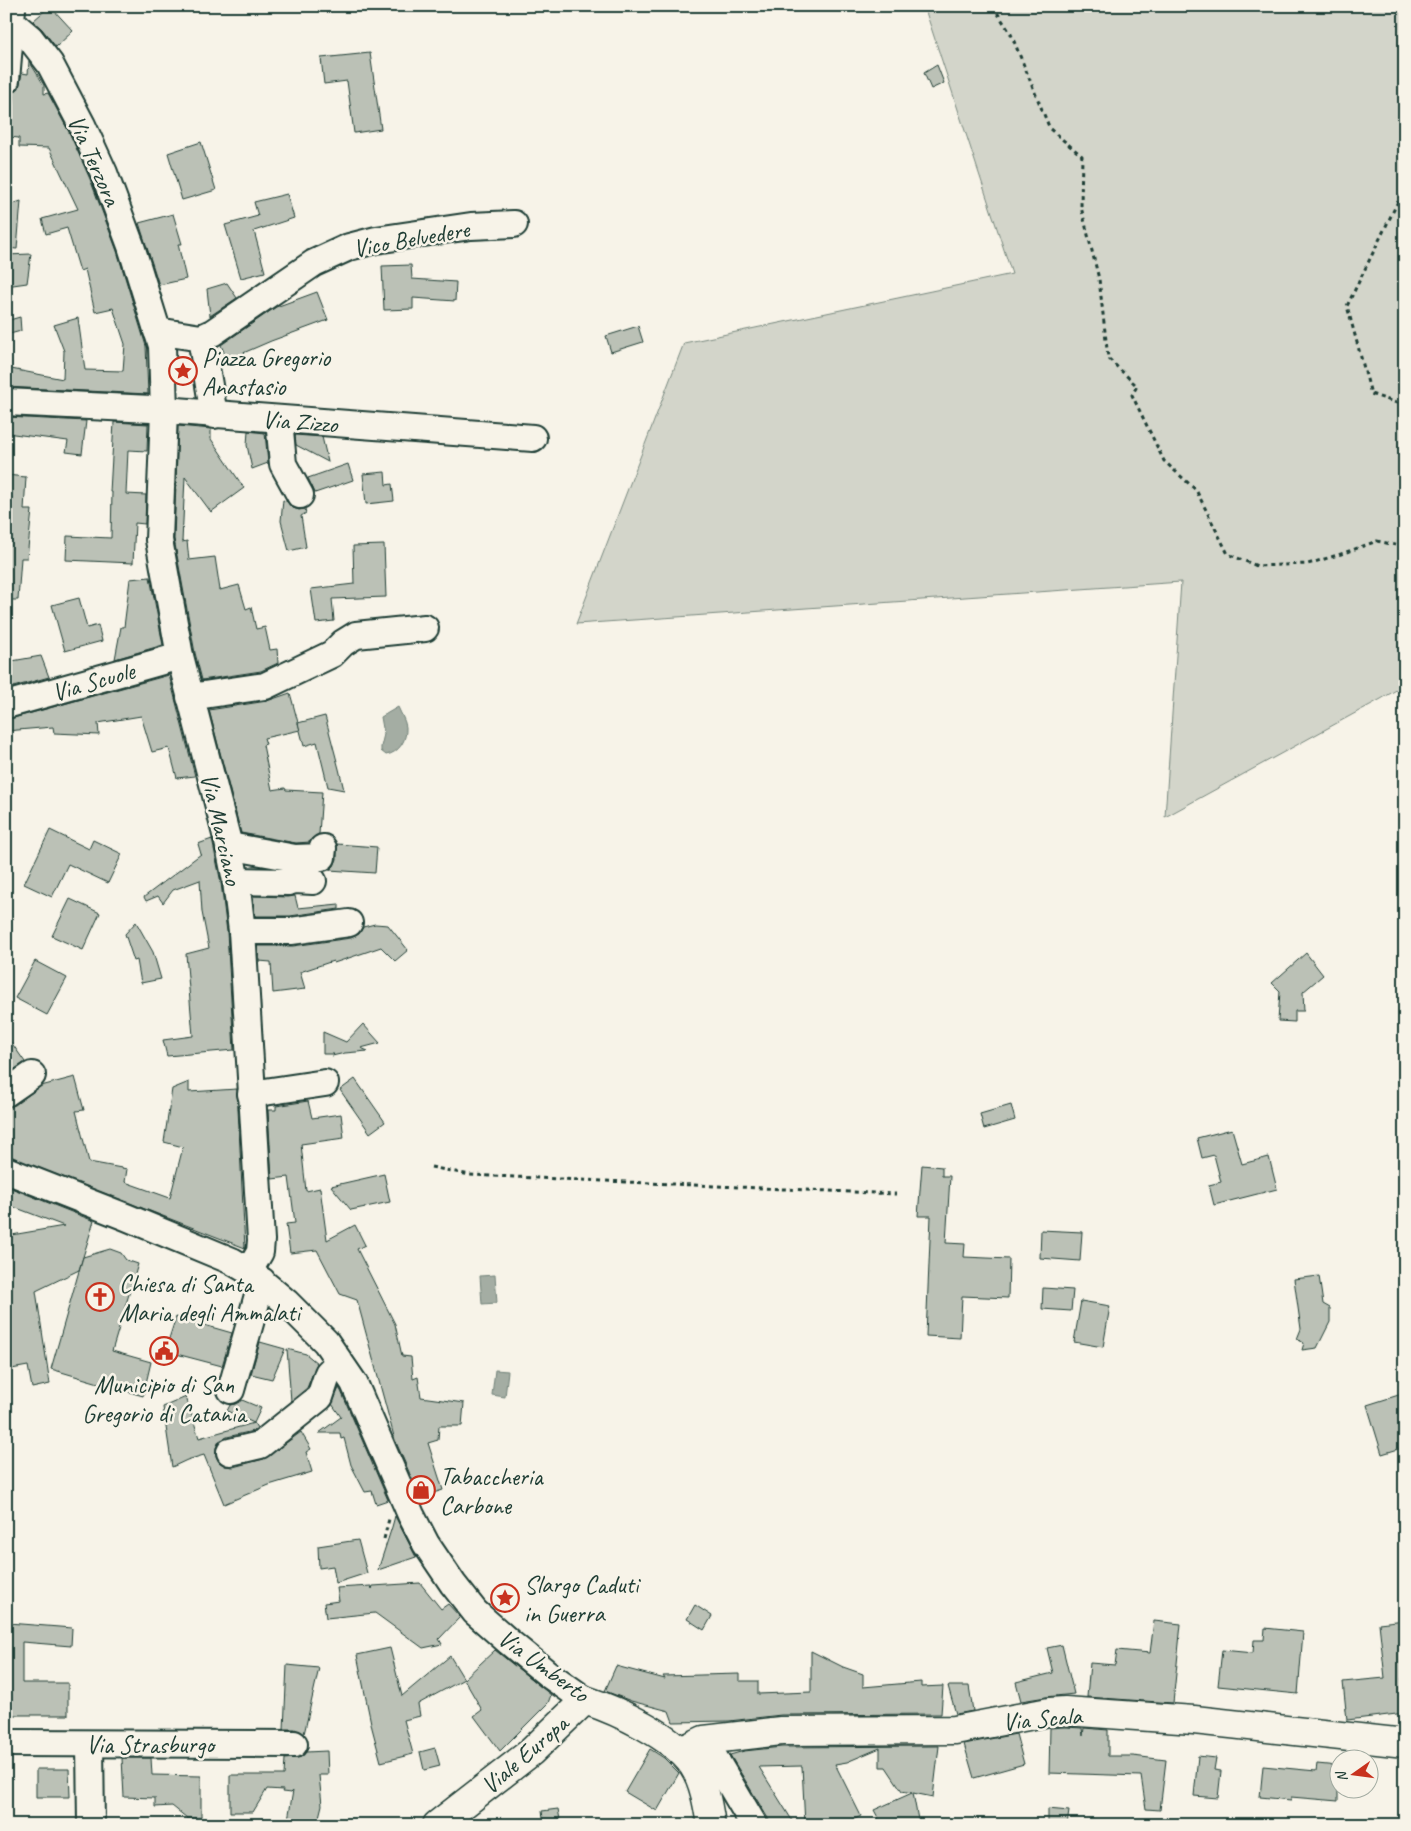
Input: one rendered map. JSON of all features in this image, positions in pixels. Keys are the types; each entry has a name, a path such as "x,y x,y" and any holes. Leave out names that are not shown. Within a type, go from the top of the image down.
{"main road":[{"name":"Via Umberto","path":"585,1700 614,1710 643,1726 693,1745"},
{"name":"Viale Europa","path":"436,1825 531,1752 585,1700"},
{"name":"Via Scala","path":"693,1745 781,1731 956,1730 1049,1712 1065,1711 1194,1720 1405,1743"},
{"path":"693,1745 694,1767 708,1808 711,1825"}],"street":[{"path":"6,80 10,17"},
{"name":"Via Terzora","path":"10,17 30,38 50,64 82,125 104,173 131,246 162,346 164,411"},
{"name":"Vico Belvedere","path":"207,336 314,262 349,248 376,240 471,226 514,224"},
{"path":"155,324 207,336 214,414"},
{"name":"Via Zizzo","path":"6,402 214,414 533,438"},
{"name":"Via Marciano","path":"164,411 159,540 180,656 230,846 242,931 261,1240 246,1338 231,1390"},
{"path":"279,419 283,464 300,495"},
{"path":"190,697 265,686 332,654 343,643 356,635 425,628"},
{"name":"Via Scuole","path":"6,705 180,656"},
{"path":"230,846 295,858 322,857 323,848"},
{"path":"236,881 313,881"},
{"path":"242,931 291,931 349,923"},
{"path":"6,1093 32,1076"},
{"path":"251,1094 324,1083"},
{"name":"Via Umberto","path":"6,1170 232,1261 257,1268 287,1303 326,1342 354,1383 404,1500 426,1544 453,1584 475,1612 509,1642 548,1674 585,1700"},
{"path":"230,1452 260,1445 320,1397 328,1373 339,1362"},
{"name":"Via Strasburgo","path":"6,1743 294,1744"},
{"path":"90,1744 91,1825"},
{"path":"693,1745 754,1825"}],"path":[{"path":"993,6 1011,34 1050,129 1082,156 1081,207 1099,279 1108,358 1137,386 1132,395 1164,461 1196,490 1228,554 1257,566 1308,564 1377,541 1405,547"},
{"path":"1405,187 1347,306 1371,394 1405,406"},
{"path":"431,1167 470,1175 896,1194"}],"shaded area":[{"path":"924,6 1405,6 1405,688 1398,689 1165,817 1181,582 576,624 684,343 1012,274"},
{"path":"398,707 405,724 404,741 395,752 386,755 381,751 384,734 381,717"},
{"path":"495,1275 497,1303 482,1304 480,1276"},
{"path":"495,1370 508,1371 505,1397 492,1395"}],"building":[{"path":"50,6 73,31 56,47 33,21"},
{"path":"370,53 381,129 354,133 347,81 324,84 321,58"},
{"path":"29,61 44,85 44,94 48,93 69,132 90,179 117,251 146,346 148,394 6,387 6,368 63,379 64,351 54,325 78,318 85,370 123,371 125,344 113,308 95,312 85,269 80,271 67,228 46,234 42,219 78,209 49,148 19,147 19,138 9,137 14,92 19,88 22,73 28,74"},
{"path":"937,65 944,83 931,89 924,73"},
{"path":"201,142 216,190 182,200 168,153"},
{"path":"287,194 294,218 254,231 265,272 241,278 225,225 258,216 254,202"},
{"path":"21,201 17,249 6,248 7,206"},
{"path":"173,214 182,244 178,244 186,279 159,285 139,223"},
{"path":"31,254 27,283 6,286 6,255"},
{"path":"411,265 412,279 456,282 455,301 413,298 413,309 384,310 382,266"},
{"path":"227,283 237,298 210,316 207,289"},
{"path":"317,292 328,320 227,360 221,345 276,307"},
{"path":"20,317 21,331 6,335 6,321"},
{"path":"638,326 643,342 611,352 606,336"},
{"path":"6,417 86,421 82,454 66,452 68,441 6,433"},
{"path":"114,422 148,424 147,451 128,450 126,494 146,495 145,524 135,523 133,563 66,560 67,536 111,538 112,492 110,492"},
{"path":"178,426 211,429 211,439 244,488 211,512 185,477 182,542 187,541 189,560 215,557 220,590 239,585 246,609 251,607 256,629 265,627 270,650 277,649 278,663 261,671 202,680 195,653 174,539"},
{"path":"248,431 265,433 268,463 252,469 247,445"},
{"path":"295,435 322,437 328,462 296,445"},
{"path":"348,464 353,480 315,493 308,478"},
{"path":"385,472 386,485 392,484 394,501 366,504 363,474"},
{"path":"6,475 26,477 24,510 32,510 27,558 21,558 18,600 6,600"},
{"path":"283,500 293,508 305,509 306,513 301,516 306,547 289,551 281,521"},
{"path":"384,545 386,597 332,599 334,621 316,623 311,589 354,584 353,546"},
{"path":"150,577 163,645 115,659 121,627 124,627 130,579"},
{"path":"79,598 87,628 98,625 102,641 65,651 52,605"},
{"path":"41,656 49,677 6,689 6,668 13,666 12,661"},
{"path":"169,675 195,776 177,778 169,748 152,752 141,716 98,723 99,735 54,733 53,727 6,731 6,720"},
{"path":"290,693 300,730 264,738 266,744 263,745 272,790 285,788 286,790 322,792 319,834 311,839 310,842 296,843 241,833 209,710 267,701"},
{"path":"325,716 344,790 328,787 317,742 304,746 298,723"},
{"path":"50,830 89,849 93,840 122,854 108,883 68,864 52,897 24,884"},
{"path":"212,839 221,883 227,932 234,1050 167,1056 163,1040 193,1036 186,954 209,948 202,912 200,880 173,890 163,903 158,896 146,901 144,897 201,854 198,844"},
{"path":"337,844 377,847 375,873 329,870 334,866 337,859"},
{"path":"253,896 295,896 298,908 339,904 339,909 290,916 255,916"},
{"path":"70,899 100,913 83,950 52,936"},
{"path":"136,922 153,952 161,979 141,983 137,960 134,961 125,934"},
{"path":"375,924 388,925 408,950 395,961 381,947 334,963 333,961 300,972 305,989 273,993 271,962 259,961 258,946 293,946 351,938 359,934 363,927"},
{"path":"1306,953 1323,975 1303,992 1304,1011 1295,1011 1295,1022 1278,1021 1280,991 1272,983"},
{"path":"35,961 67,978 47,1015 15,998"},
{"path":"363,1024 380,1043 361,1048 368,1051 332,1056 334,1054 323,1054 323,1032 346,1042"},
{"path":"6,1035 25,1062 6,1075"},
{"path":"75,1077 84,1110 76,1111 89,1162 127,1169 125,1182 170,1198 183,1147 164,1142 172,1089 189,1082 189,1092 237,1089 245,1248 6,1155 6,1108 15,1105 41,1086"},
{"path":"355,1079 385,1122 370,1133 340,1090"},
{"path":"308,1101 312,1118 341,1114 344,1138 301,1144 306,1191 320,1188 327,1240 355,1225 365,1245 357,1249 395,1324 402,1356 411,1357 413,1379 418,1377 421,1397 464,1403 462,1426 439,1426 438,1440 428,1443 443,1490 420,1497 395,1440 357,1300 340,1294 317,1250 290,1253 286,1224 295,1223 289,1177 272,1179 268,1110 276,1110 276,1106"},
{"path":"1011,1105 1015,1120 984,1129 980,1114"},
{"path":"1232,1129 1242,1164 1269,1157 1277,1189 1214,1205 1209,1185 1221,1182 1214,1155 1202,1158 1197,1138"},
{"path":"922,1165 942,1167 942,1176 950,1176 946,1243 965,1244 964,1257 1009,1259 1008,1298 962,1296 960,1338 926,1336 931,1216 918,1216"},
{"path":"384,1174 390,1202 351,1210 331,1186"},
{"path":"6,1186 94,1221 79,1270 36,1291 50,1384 32,1388 28,1366 6,1370 6,1236 64,1226 6,1204"},
{"path":"1041,1230 1082,1232 1080,1261 1040,1258"},
{"path":"110,1249 121,1253 126,1260 138,1264 112,1351 151,1362 143,1396 51,1369 83,1257"},
{"path":"1319,1276 1323,1304 1330,1308 1330,1322 1317,1348 1302,1350 1304,1343 1297,1339 1301,1329 1294,1279"},
{"path":"1043,1288 1073,1290 1071,1311 1042,1309"},
{"path":"1081,1301 1110,1306 1103,1347 1074,1342"},
{"name":"Municipio di San Gregorio di Catania","path":"176,1317 232,1333 222,1366 165,1351"},
{"path":"260,1342 285,1349 272,1379 251,1374"},
{"path":"287,1349 306,1354 317,1363 307,1388 291,1401"},
{"path":"339,1388 388,1500 376,1504 372,1491 365,1492 351,1465 344,1438 341,1439 340,1433 319,1433 341,1417 332,1404"},
{"path":"1405,1393 1405,1447 1382,1454 1367,1405"},
{"path":"186,1397 199,1438 254,1423 257,1428 253,1431 227,1437 219,1441 216,1448 216,1456 219,1462 225,1466 233,1467 264,1459 301,1432 311,1449 306,1452 312,1472 269,1485 224,1504 204,1455 172,1467 163,1407"},
{"path":"242,1400 261,1408 254,1423 227,1411 230,1405"},
{"path":"395,1516 416,1557 378,1570 392,1527"},
{"path":"358,1540 367,1573 336,1583 333,1566 319,1568 318,1546"},
{"path":"420,1583 441,1609 448,1604 460,1617 439,1639 442,1644 423,1648 375,1613 326,1618 324,1603 339,1601 337,1588 371,1586 372,1589 373,1586"},
{"path":"695,1605 712,1616 704,1630 687,1619"},
{"path":"1405,1620 1405,1678 1402,1678 1405,1713 1347,1720 1343,1682 1385,1678 1379,1623"},
{"path":"1154,1621 1181,1624 1173,1703 1087,1697 1090,1663 1115,1665 1117,1650 1150,1653"},
{"path":"8,1623 72,1628 71,1646 22,1642 22,1683 68,1683 68,1715 6,1715 6,1632 8,1632"},
{"path":"1265,1628 1303,1632 1298,1694 1218,1686 1222,1650 1253,1653 1254,1640 1264,1640"},
{"path":"1062,1645 1074,1694 1021,1701 1016,1682 1053,1673 1047,1648"},
{"path":"390,1648 402,1696 450,1656 464,1679 418,1704 420,1716 404,1720 413,1754 381,1762 357,1655"},
{"path":"495,1650 551,1695 548,1703 500,1751 474,1716 482,1710 464,1679"},
{"path":"811,1651 843,1667 863,1674 863,1687 921,1682 921,1687 943,1686 941,1714 781,1715 729,1721 673,1722 669,1711 631,1701 605,1691 616,1666 665,1679 663,1676 739,1674 739,1681 758,1681 758,1694 811,1692"},
{"path":"287,1665 319,1668 304,1734 295,1729 284,1729"},
{"path":"948,1686 969,1686 973,1711 956,1714"},
{"path":"1050,1728 1082,1728 1083,1736 1084,1728 1108,1730 1108,1756 1133,1756 1166,1760 1160,1810 1146,1809 1141,1776 1049,1773"},
{"path":"1016,1734 1024,1764 974,1778 964,1744"},
{"path":"939,1746 933,1797 913,1793 919,1825 882,1825 874,1810 912,1793 902,1791 886,1767 880,1767 880,1748 847,1762 835,1764 861,1816 843,1825 805,1825 802,1766 759,1767 795,1825 772,1825 730,1755 744,1751 782,1747"},
{"path":"435,1748 440,1766 424,1770 420,1752"},
{"path":"650,1749 664,1758 679,1773 657,1811 625,1792"},
{"path":"327,1751 328,1775 319,1775 322,1805 317,1825 287,1825 293,1791 291,1793 282,1792 283,1790 267,1789 253,1812 230,1812 230,1775 284,1775 285,1759 301,1757 306,1752"},
{"path":"1198,1756 1216,1758 1214,1770 1221,1771 1218,1798 1194,1796"},
{"path":"122,1758 151,1758 152,1775 201,1776 201,1818 187,1818 172,1806 155,1807 155,1798 124,1797"},
{"path":"1317,1764 1328,1765 1328,1798 1338,1798 1338,1801 1291,1797 1291,1800 1260,1797 1263,1766 1316,1771"},
{"path":"36,1769 69,1769 70,1797 36,1797"},
{"path":"558,1809 561,1825 544,1825 542,1811"},
{"path":"1048,1809 1069,1811 1067,1825 1048,1825"}],"place":[{"name":"Piazza Gregorio Anastasio","path":"183,371"},
{"name":"Chiesa di Santa Maria degli Ammalati","path":"100,1297"},
{"name":"Municipio di San Gregorio di Catania","path":"164,1351"},
{"name":"Tabaccheria Carbone","path":"421,1490"},
{"name":"Slargo Caduti in Guerra","path":"505,1598"}]}
